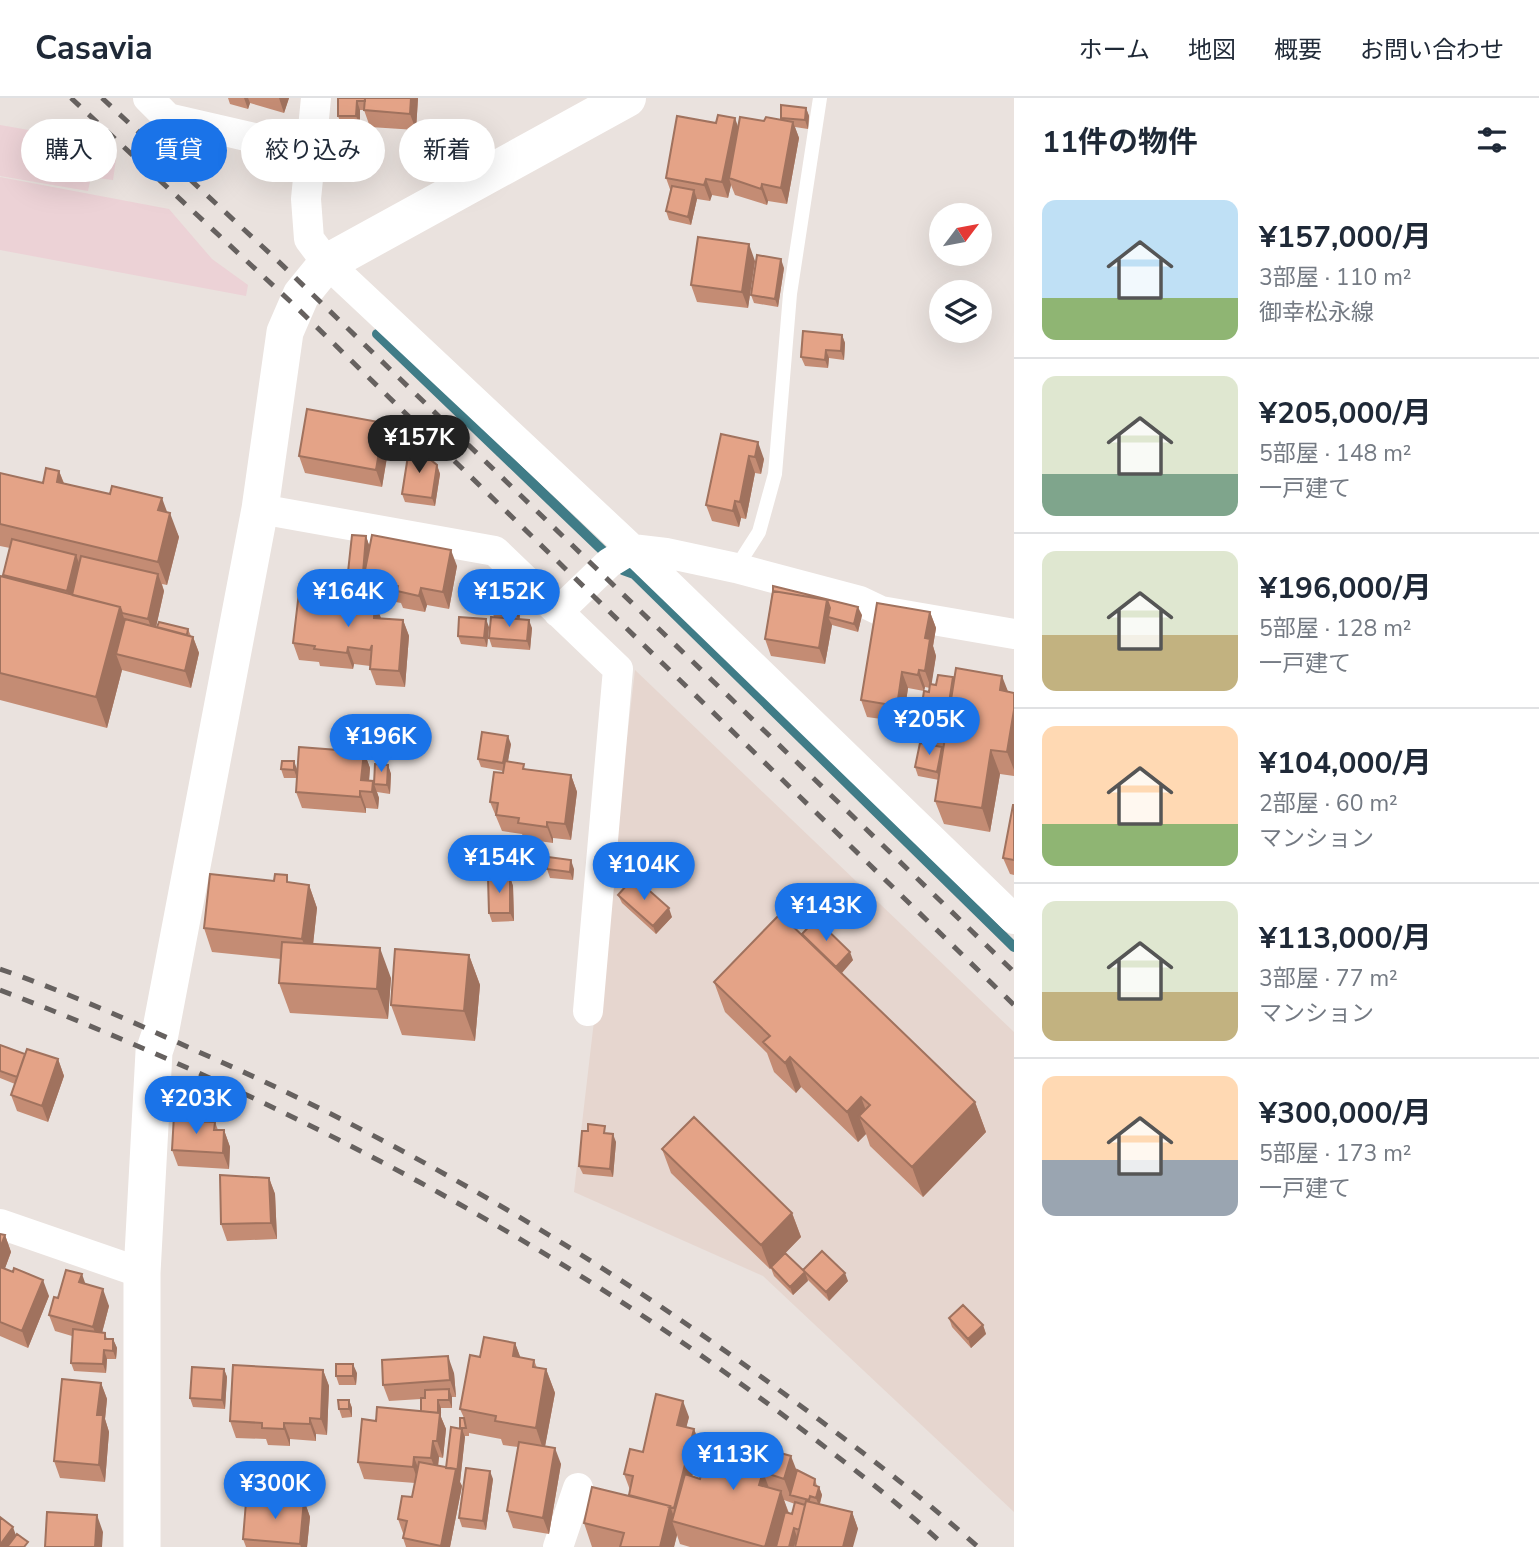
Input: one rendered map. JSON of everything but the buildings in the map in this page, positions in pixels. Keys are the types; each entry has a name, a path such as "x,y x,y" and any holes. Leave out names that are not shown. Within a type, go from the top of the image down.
{"main road":[{"path":"327,263 627,98"}],"street":[{"path":"148,98 169,118 241,135"},
{"path":"314,119 316,98"},
{"path":"308,182 306,199 309,239 327,263 619,557 1014,919"},
{"path":"142,1547 142,1273 154,1052 160,1034 260,509 285,332 300,295 327,263"},
{"path":"260,509 495,551 618,669 589,1011"},
{"path":"558,612 619,557 666,553 736,568 860,601 881,611 1014,634"},
{"path":"0,1224 142,1273"},
{"path":"558,1547 578,1488"}],"lane":[{"path":"736,568 759,533 775,474 790,294 820,98"}],"shaded area":[{"path":"0,125 21,129 21,180 0,176"},
{"path":"0,177 169,209 212,259 248,285 246,296 0,250"},
{"path":"35,182 90,182 88,191"},
{"path":"635,670 1014,1032 1014,1512 763,1276 574,1192"}],"waterway":[{"path":"377,334 623,570 634,574 1014,947"}],"railway":[{"path":"71,98 292,303 1014,1005"},
{"path":"102,98 278,261 1014,972"},
{"path":"0,969 102,1009 280,1089 357,1127 508,1210 653,1301 724,1350 888,1472 978,1547"},
{"path":"0,990 211,1079 314,1128 416,1180 515,1236 613,1296 708,1360 856,1471 946,1547"}]}
